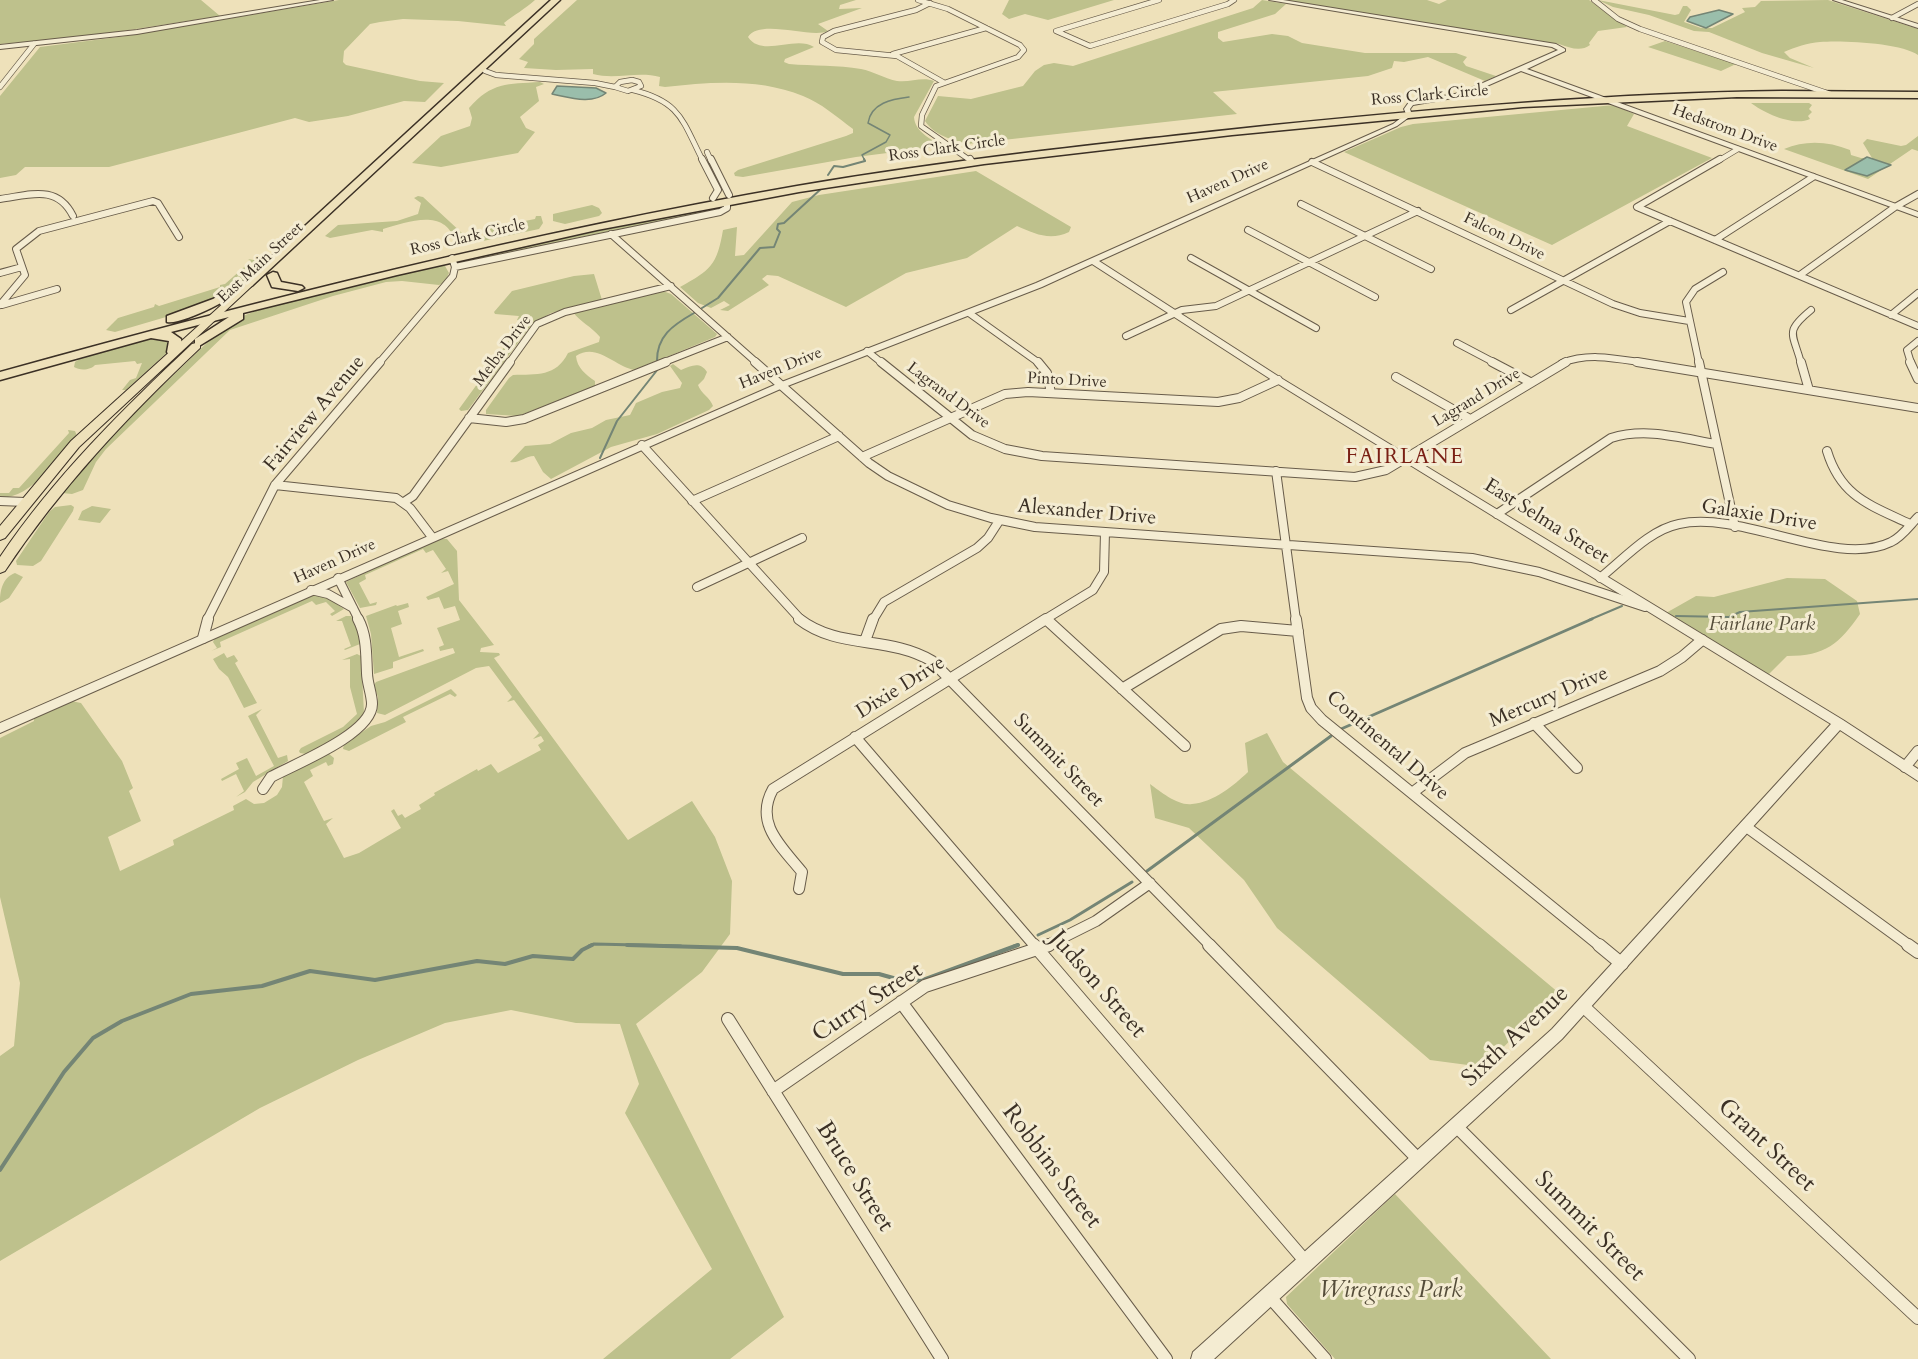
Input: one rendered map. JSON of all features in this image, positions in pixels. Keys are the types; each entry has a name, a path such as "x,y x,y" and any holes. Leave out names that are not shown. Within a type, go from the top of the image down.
{"highway":[{"name":"East Main Street","path":"249,283 488,72 556,0"},
{"name":"East Main Street","path":"227,310 242,302 273,275 564,0"},
{"name":"Ross Clark Circle","path":"0,368 165,322 269,303 732,196 969,159 1069,146 1589,94 1685,90 1918,90"},
{"name":"Ross Clark Circle","path":"1256,127 1364,119 1408,112 1602,99 1830,94 1918,95"},
{"path":"1364,119 1380,123 1383,130"},
{"name":"Ross Clark Circle","path":"732,196 969,159"},
{"name":"Ross Clark Circle","path":"242,302 298,288 453,259"},
{"path":"273,275 276,285 298,288"},
{"path":"165,322 217,301 249,283"},
{"path":"200,342 230,321 269,303"},
{"name":"Ross Clark Circle","path":"0,376 212,318 227,310"},
{"path":"147,335 172,337 176,341 173,352"}],"main road":[{"name":"East Main Street","path":"0,568 40,509 72,469 200,342 249,283"},
{"name":"East Main Street","path":"0,535 75,444 212,318"},
{"path":"126,395 132,399 131,408"},
{"path":"25,502 40,509 37,488"}],"street":[{"path":"0,46 154,29 297,3 330,0"},
{"path":"918,0 948,9 1024,49 1024,53 1016,58 943,82 931,93 920,122 925,130 969,159"},
{"path":"1159,0 1056,31 1090,46 1234,0"},
{"name":"Haven Drive","path":"0,728 782,385 1016,295 1094,261 1383,130 1408,112 1408,105 1462,95 1563,50 1272,0"},
{"path":"1594,0 1618,19 1640,29 1821,89 1830,94"},
{"path":"1836,0 1918,26"},
{"path":"1908,0 1918,4"},
{"path":"930,3 916,10 834,31 822,39 826,46 836,50 892,55 986,28"},
{"path":"1892,18 1918,4"},
{"path":"0,87 34,44"},
{"path":"892,55 943,82"},
{"name":"Hedstrom Drive","path":"1522,69 1918,216"},
{"path":"453,259 610,234 720,212 727,208 732,196 687,113 670,99 641,84 635,81 488,72"},
{"path":"488,72 603,84 661,98 681,114 718,190 713,201"},
{"path":"615,87 623,81"},
{"path":"633,90 641,84"},
{"path":"1738,149 1637,207 1918,326"},
{"name":"Falcon Drive","path":"1312,162 1627,310 1689,321"},
{"path":"1715,240 1813,177"},
{"path":"1800,275 1895,207 1918,194"},
{"path":"0,199 39,195 56,196 66,202 73,216"},
{"path":"0,305 24,277 15,249 34,232 147,202 158,203 179,237"},
{"path":"1301,204 1431,269"},
{"path":"1126,336 1188,309 1216,306 1418,211"},
{"path":"1511,310 1670,221"},
{"path":"1248,230 1375,297"},
{"name":"Alexander Drive","path":"610,234 862,457 888,476 918,493 956,509 999,521 1035,527 1432,554 1494,562 1560,578 1653,610"},
{"path":"1191,258 1316,328"},
{"name":"Fairview Avenue","path":"203,638 205,624 275,485 447,284 453,276 453,259"},
{"name":"East Selma Street","path":"1094,261 1278,380 1839,723 1918,776"},
{"path":"0,273 22,267"},
{"path":"1723,272 1689,295 1686,302 1735,527"},
{"name":"Melba Drive","path":"404,502 413,496 534,327 542,320 565,312 671,286"},
{"path":"0,305 57,289"},
{"path":"1892,315 1918,293"},
{"path":"1809,390 1792,330 1794,323 1811,310"},
{"path":"969,313 1037,360 1047,373 1051,393"},
{"path":"469,418 506,422 524,419 728,337"},
{"path":"1918,340 1907,350 1918,379"},
{"path":"1457,343 1530,382"},
{"name":"Lagrand Drive","path":"867,351 966,430 987,442 1032,455 1363,476 1386,470 1566,361 1591,356 1918,408"},
{"path":"1396,377 1470,419"},
{"name":"Pinto Drive","path":"862,457 1005,394 1051,393 1218,402 1239,398 1278,380"},
{"path":"1497,514 1620,434 1643,432 1716,444"},
{"path":"692,501 839,436"},
{"name":"Summit Street","path":"642,445 807,627 831,637 894,644 918,652 932,661 1419,1160"},
{"path":"1827,451 1838,478 1849,489 1862,499 1910,524"},
{"name":"Continental Drive","path":"1276,471 1307,698 1314,712 1622,964"},
{"path":"275,485 387,496 404,502 432,537"},
{"path":"0,501 25,502"},
{"name":"Galaxie Drive","path":"1600,578 1663,530 1676,524 1699,521 1846,548 1869,549 1894,541 1918,517"},
{"path":"865,641 874,617 884,602 977,548 991,535 999,521"},
{"name":"Dixie Drive","path":"799,889 802,872 768,826 764,815 767,799 778,785 1089,593 1099,583 1104,572 1105,532"},
{"path":"697,587 802,537"},
{"path":"263,789 271,777 349,736 368,719 372,705 367,682 366,640 362,624 338,578"},
{"path":"311,590 328,594 353,608"},
{"path":"1046,619 1185,746"},
{"path":"1122,689 1221,629 1241,626 1298,631"},
{"name":"Mercury Drive","path":"1412,793 1465,753 1660,671 1682,657 1702,640"},
{"path":"1534,723 1578,768"},
{"name":"Sixth Avenue","path":"1200,1359 1584,1007 1839,723"},
{"name":"Judson Street","path":"855,737 1306,1262"},
{"path":"1905,768 1918,751"},
{"path":"1746,826 1918,952"},
{"name":"Curry Street","path":"773,1091 925,986 1039,950 1096,921 1150,883"},
{"name":"Robbins Street","path":"901,1002 1166,1359"},
{"name":"Grant Street","path":"1584,1007 1918,1318"},
{"name":"Bruce Street","path":"728,1019 942,1359"},
{"name":"Summit Street","path":"1456,1126 1689,1359"},
{"path":"1269,1296 1325,1359"}],"green space":[{"path":"0,0 201,0 220,16 90,36 0,44"},
{"path":"339,0 535,0 504,23 506,26 403,19 370,24 344,51 343,62 346,65 420,81 444,83 425,102 404,101 348,116 309,122 295,118 109,167 25,167 16,175 0,178 0,96 40,47 126,36"},
{"path":"577,0 856,0 840,5 839,9 862,8 818,24 828,31 810,33 763,29 748,37 754,43 762,46 798,43 814,47 785,59 784,62 789,64 861,69 897,81 925,79 934,81 914,117 920,131 942,146 856,157 743,177 735,176 734,173 738,170 846,136 853,133 853,129 810,99 769,86 717,83 665,87 659,86 660,77 652,75 601,76 593,74 593,69 524,68 528,62 519,59 534,44 534,39"},
{"path":"1009,0 1114,0 1048,20 1025,14 1009,19 1002,14"},
{"path":"1262,0 1286,4 1275,14 1218,32 1218,38 1223,42 1272,34 1288,36 1302,43 1365,53 1456,53 1467,57 1463,62 1466,66 1496,76 1485,81 1428,57 1404,62 1394,61 1392,68 1368,76 1213,92 1237,114 967,144 938,134 925,121 938,96 971,99 1023,86 1035,71 1044,65 1054,63 1073,66 1253,8"},
{"path":"1282,0 1427,0 1439,4 1447,0 1589,0 1627,27 1598,31 1589,43 1590,45 1575,49 1559,44"},
{"path":"1598,0 1675,15 1679,14 1683,6 1687,6 1691,10 1684,22 1701,28 1712,28 1745,12 1742,8 1755,7 1761,1 1828,0 1918,29 1918,55 1885,45 1842,42 1811,43 1784,52 1790,58 1814,68 1762,53 1709,32 1694,31 1649,15 1613,7"},
{"path":"1665,41 1736,64 1721,71 1648,47"},
{"path":"540,82 544,84 536,87 539,101 520,117 526,128 535,132 518,153 441,167 412,163 441,136 470,126 472,118 469,108 485,93 509,84"},
{"path":"1751,103 1809,103 1812,105 1809,109 1812,112 1808,116 1810,119 1788,120 1771,115"},
{"path":"1614,105 1634,114 1627,126 1712,158 1552,245 1344,152 1413,124"},
{"path":"1918,136 1918,151 1912,149 1868,179 1784,149 1800,144 1825,143 1850,150 1851,155 1872,158 1863,143 1867,139 1901,146"},
{"path":"976,171 1071,227 1069,232 1049,236 1036,234 1017,226 967,258 906,273 846,307 778,276 767,275 762,279 769,285 728,311 720,310 730,305 724,301 711,308 698,303 680,287 699,276 711,265 718,251 723,230 737,227 735,256 744,255 792,202 819,195"},
{"path":"423,197 463,234 480,231 480,233 454,239 449,229 442,223 424,220 403,223 383,229 383,232 372,230 330,238 325,236 338,225 397,221 418,214 421,203 414,198"},
{"path":"592,205 599,208 602,213 599,216 565,224 553,221 553,214"},
{"path":"717,207 724,209 459,262 538,243"},
{"path":"536,216 541,216 543,223 539,229 469,244 460,243 493,234 489,228 535,219"},
{"path":"248,259 265,262 229,292 183,312 115,332 106,330 118,318 154,307 155,304 159,306 220,287 251,261"},
{"path":"438,265 445,266 449,273 445,282 439,285 402,281 386,282 333,296 230,330 106,449 96,462 83,490 72,494 62,493 96,450 215,335 243,316 266,307"},
{"path":"594,274 602,300 551,313 532,324 468,410 461,411 459,409 523,321 517,320 519,316 495,314 494,312 512,291 574,276"},
{"path":"663,291 671,294 717,334 715,337 635,370 599,353 584,352 576,356 578,364 582,371 595,381 595,387 518,416 486,414 486,410 513,375 545,373 558,366 568,353 599,342 600,337 573,312"},
{"path":"151,338 169,339 171,349 126,390 122,390 130,380 136,378 142,363 137,364 135,361 95,365 85,369 74,367 75,362 84,356"},
{"path":"673,364 681,370 698,365 707,372 698,385 713,406 709,410 657,434 611,447 551,479 543,472 534,456 510,462 525,446 550,444 571,433 592,428 606,420 630,415 636,403 662,392 680,388 682,383 670,366"},
{"path":"68,430 75,431 77,436 34,484 12,496 0,498 0,493 9,493 13,488 19,488 69,433"},
{"path":"71,505 74,507 73,511 41,561 33,566 17,565 16,561 49,512 55,507"},
{"path":"92,506 111,509 100,523 78,520 82,511"},
{"path":"439,538 447,539 457,551 459,600 494,645 481,648 480,652 499,653 500,655 494,658 628,840 692,801 715,837 732,881 730,934 702,972 636,1024 784,1317 730,1359 603,1359 712,1269 625,1113 639,1084 620,1024 576,1023 511,1010 445,1023 358,1060 260,1108 0,1261 0,1056 14,1046 20,983 0,897 0,738 34,721 34,718 71,701 81,703 122,761 133,788 129,791 141,821 108,837 120,871 174,845 173,840 234,810 233,806 246,799 254,804 264,803 277,795 282,787 283,776 328,753 334,758 333,764 328,766 326,762 310,770 313,776 304,782 324,821 333,818 326,824 344,858 359,853 401,828 391,811 394,809 398,816 402,814 405,818 421,809 419,805 435,795 434,793 477,769 478,771 491,764 498,773 541,750 538,745 544,741 541,736 533,739 539,733 514,700 507,702 512,697 489,666 476,668 385,715 377,713 378,697 374,685 376,682 455,653 453,648 440,651 439,647 444,645 437,628 460,620 455,606 444,609 439,597 428,600 426,597 454,584 448,571 441,573 446,569 433,550 426,553 423,549 365,575 366,579 359,583 370,604 377,602 376,605 360,608 346,582"},
{"path":"15,573 23,577 9,598 0,603 1,590 7,578"},
{"name":"Fairlane Park","path":"1787,578 1825,579 1857,601 1860,614 1845,633 1830,646 1812,654 1787,656 1768,675 1666,613 1696,596 1714,597"},
{"path":"325,596 344,609 332,616 330,614 335,611 326,602 316,605 312,601 220,642 221,647 211,651 217,648 213,642 215,638 304,597"},
{"path":"408,603 409,607 398,611 402,624 391,628 399,657 423,649 424,651 393,662 393,668 374,674 371,634 366,616"},
{"path":"351,616 356,625 360,644 345,650 351,646 342,621 336,621"},
{"path":"224,653 227,658 234,655 238,661 235,663 257,703 244,708 228,677 213,659"},
{"path":"357,654 361,656 364,713 358,724 341,736 306,754 300,753 301,748 343,727 357,714 350,687 350,659 342,660"},
{"path":"451,689 457,695 455,697 450,694 403,717 406,722 349,751 343,749 344,744 371,726 385,722"},
{"path":"262,709 256,715 278,758 287,755 288,761 253,782 245,792 236,797 244,791 236,774 222,781 221,779 239,769 236,763 247,758 256,776 274,766 248,716"},
{"path":"1267,733 1283,762 1559,993 1483,1067 1430,1060 1277,928 1244,880 1189,828 1155,818 1150,784 1181,803 1200,803 1215,797 1248,772 1245,743"},
{"name":"Wiregrass Park","path":"1395,1194 1551,1359 1335,1359 1287,1304 1286,1297"}],"shaded area":[{"path":"1719,10 1733,14 1706,28 1687,21 1690,17"},
{"path":"557,86 596,88 606,93 594,99 572,98 552,94"},
{"path":"1867,157 1891,165 1867,176 1845,170"}],"waterway":[{"path":"828,175 834,166 843,167 865,161 862,155 886,142 890,135 868,123 870,116 883,103 909,97"},
{"path":"702,308 718,298 760,248 774,247 780,232 777,229 778,224 784,223 822,188"},
{"path":"657,363 659,345 667,332 694,313"},
{"path":"600,458 617,421 658,369"},
{"path":"1676,616 1729,617 1740,612 1918,599"},
{"path":"1589,620 1622,606"},
{"path":"1341,729 1592,619"},
{"path":"1147,871 1331,736"},
{"path":"1038,935 1070,920 1132,882"},
{"path":"589,946 594,944 681,946"},
{"path":"0,1170 64,1072 93,1038 122,1021 191,994 262,986 310,971 375,980 477,961 505,964 533,956 573,959 582,950 592,945"},
{"path":"627,945 737,948 843,974 879,974 904,981 923,980 1018,945 1014,946"}],"district":[{"name":"FAIRLANE","path":"1405,458"}]}
